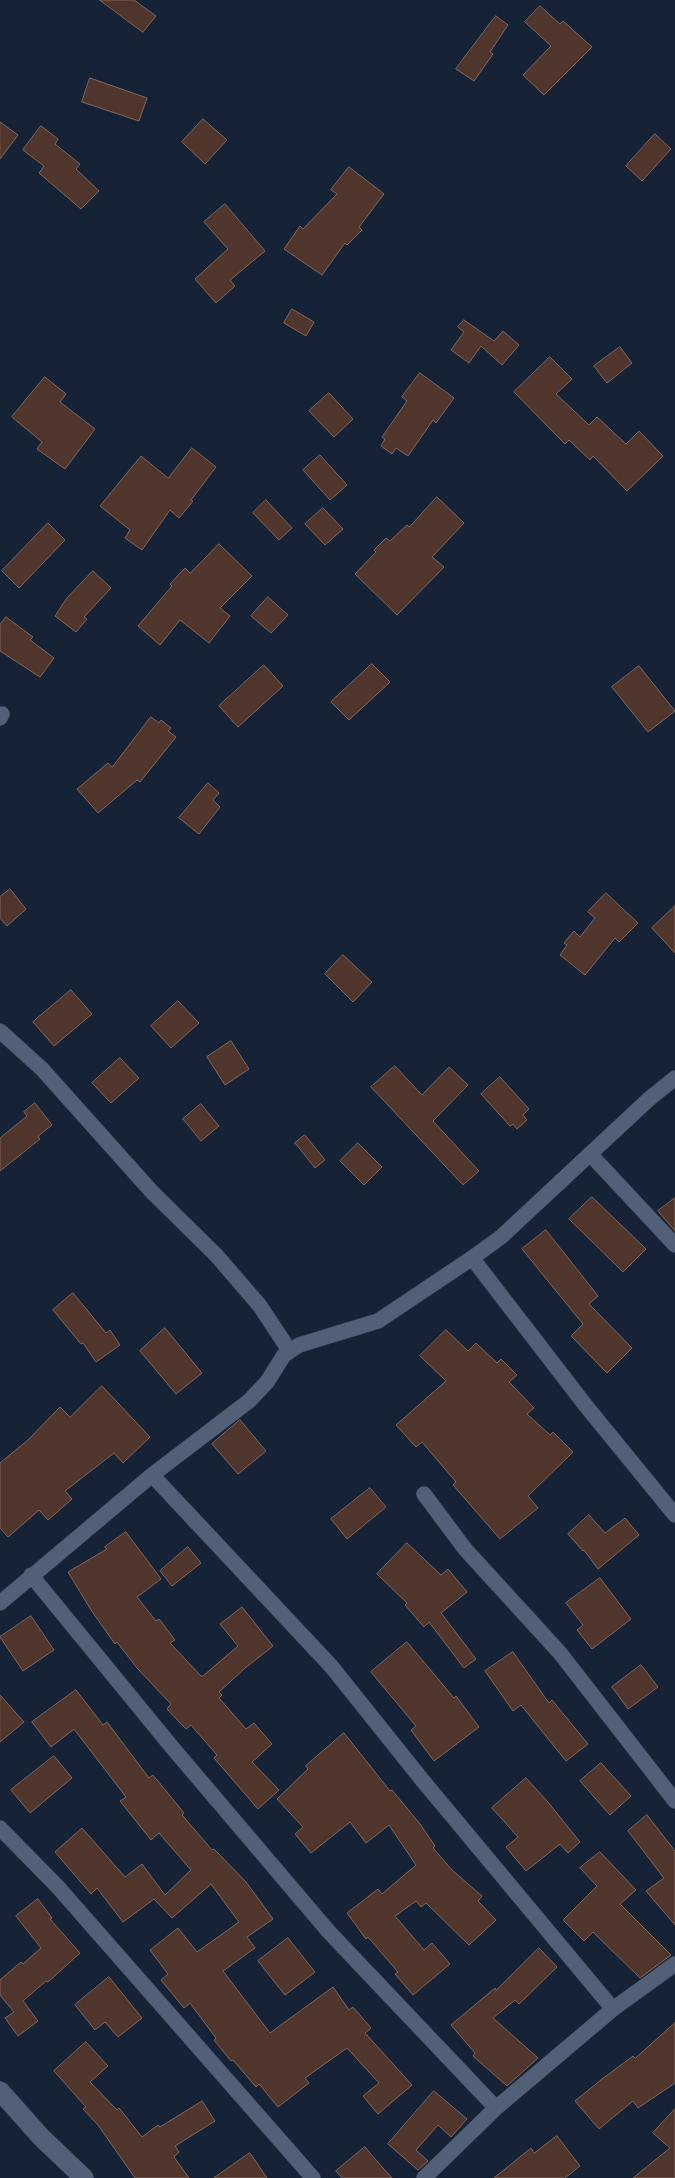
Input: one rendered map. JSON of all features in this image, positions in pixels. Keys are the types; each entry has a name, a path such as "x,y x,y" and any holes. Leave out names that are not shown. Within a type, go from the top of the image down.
{"street":[{"path":"0,1031 42,1069 152,1192 216,1255 260,1306 289,1350"},
{"path":"0,1603 152,1475 249,1402 267,1382 289,1350 299,1345 378,1321 472,1258 501,1236 675,1078"},
{"path":"590,1154 675,1245"},
{"path":"472,1258 586,1406 675,1515"},
{"path":"152,1475 331,1666 423,1781 614,2009"},
{"path":"424,1494 465,1549 560,1653 675,1801"},
{"path":"31,1575 171,1746 329,1932 496,2108"},
{"path":"0,1828 57,1886 313,2178"},
{"path":"424,2178 496,2108 614,2009 675,1964"},
{"path":"0,2090 41,2137 84,2178"}],"building":[{"path":"100,0 134,0 156,16 143,32"},
{"path":"540,6 560,24 563,21 592,47 544,95 523,75 551,46 525,22"},
{"path":"496,16 508,25 490,52 493,54 474,81 456,69"},
{"path":"90,78 147,98 139,121 82,102"},
{"path":"203,119 227,140 205,164 182,142"},
{"path":"0,122 18,135 0,159"},
{"path":"41,126 58,139 55,144 80,164 76,169 99,191 81,209 39,173 44,166 23,150"},
{"path":"655,134 671,149 642,181 626,166"},
{"path":"349,167 384,194 359,227 362,230 347,245 345,243 322,275 284,249 300,226 303,229 337,194 331,190"},
{"path":"225,204 265,251 230,280 235,286 216,303 195,279 228,249 204,222"},
{"path":"292,309 314,322 306,336 284,323"},
{"path":"464,320 494,341 503,331 519,345 502,365 481,346 469,363 451,350 464,332 458,327"},
{"path":"620,347 632,363 607,383 594,366"},
{"path":"550,357 572,379 556,394 589,425 597,417 626,444 639,431 663,456 627,491 593,456 590,460 569,440 565,444 514,392"},
{"path":"420,373 454,398 436,423 433,420 408,456 396,448 392,454 381,446 385,439 382,437 407,401 402,397"},
{"path":"45,377 66,394 60,402 95,429 65,469 37,449 42,442 12,417"},
{"path":"329,393 353,419 334,437 309,411"},
{"path":"192,448 216,467 179,518 170,510 142,550 125,538 130,530 100,506 141,456 168,478"},
{"path":"320,455 347,485 330,500 303,470"},
{"path":"437,497 464,523 432,557 444,567 397,615 355,574 376,552 374,550 386,538 390,541 407,525 409,527"},
{"path":"266,500 292,528 279,540 253,513"},
{"path":"323,508 343,529 325,545 305,524"},
{"path":"48,523 65,540 19,588 2,571"},
{"path":"219,544 252,576 220,608 230,616 209,643 180,620 160,645 138,626 172,586 170,584 185,568 190,573"},
{"path":"93,571 111,588 84,617 87,619 76,632 55,616 67,598"},
{"path":"268,597 288,615 271,633 251,616"},
{"path":"6,617 33,637 30,640 54,658 40,677 0,651 0,625"},
{"path":"372,664 390,682 349,720 331,702"},
{"path":"264,665 283,686 238,727 219,706"},
{"path":"639,666 675,711 648,732 612,687"},
{"path":"151,717 159,723 161,720 171,728 168,731 176,737 140,782 137,780 98,813 77,789 108,763 112,767"},
{"path":"208,783 219,793 213,800 220,807 199,834 179,818"},
{"path":"10,889 26,909 7,926 0,918 0,897"},
{"path":"606,893 638,923 619,942 615,938 585,975 560,955 567,945 564,943 574,931 580,937 595,918 588,912"},
{"path":"675,906 675,953 652,928"},
{"path":"343,955 372,982 353,1002 325,974"},
{"path":"71,990 92,1014 54,1046 33,1022"},
{"path":"178,1001 199,1023 171,1048 151,1026"},
{"path":"231,1041 249,1069 225,1085 207,1057"},
{"path":"120,1058 139,1078 111,1103 92,1083"},
{"path":"395,1066 422,1095 449,1067 468,1085 433,1121 479,1171 463,1185 371,1087"},
{"path":"500,1077 529,1109 523,1115 527,1120 517,1129 513,1124 510,1126 481,1094"},
{"path":"35,1103 52,1125 38,1136 40,1139 0,1171 0,1138 27,1116 24,1112"},
{"path":"201,1104 219,1126 201,1141 183,1119"},
{"path":"305,1135 325,1160 315,1168 295,1143"},
{"path":"358,1143 382,1167 364,1185 340,1161"},
{"path":"592,1197 646,1249 623,1272 569,1219"},
{"path":"675,1198 675,1231 658,1211"},
{"path":"546,1230 598,1296 589,1304 632,1348 607,1373 571,1336 583,1324 522,1249"},
{"path":"73,1293 106,1333 110,1330 120,1345 96,1362 83,1343 81,1344 53,1310"},
{"path":"165,1328 202,1373 176,1394 140,1351"},
{"path":"446,1330 468,1351 476,1343 497,1363 501,1359 517,1375 509,1382 534,1408 527,1414 550,1435 553,1432 573,1452 528,1496 538,1508 500,1539 453,1485 456,1482 422,1442 416,1447 396,1425 446,1381 420,1356"},
{"path":"102,1386 150,1437 123,1463 114,1453 65,1491 72,1499 48,1520 39,1510 8,1537 0,1528 0,1463 28,1440 60,1407 70,1417"},
{"path":"240,1420 266,1451 238,1474 212,1444"},
{"path":"370,1488 386,1507 347,1539 331,1519"},
{"path":"589,1515 605,1533 625,1518 639,1535 598,1569 584,1550 568,1534"},
{"path":"126,1532 161,1579 137,1597 156,1621 159,1619 175,1640 170,1643 201,1676 238,1646 220,1624 242,1607 273,1646 219,1692 222,1695 219,1698 246,1729 254,1723 272,1744 252,1762 279,1790 258,1809 214,1758 217,1755 191,1725 186,1729 167,1709 171,1704 137,1668 117,1642 115,1644 91,1610 68,1572 107,1549 105,1547"},
{"path":"407,1543 441,1575 448,1569 467,1592 441,1613 476,1659 464,1668 429,1622 424,1627 405,1605 407,1603 377,1574"},
{"path":"188,1547 201,1563 172,1586 160,1571"},
{"path":"600,1578 631,1619 592,1649 577,1630 583,1625 566,1603"},
{"path":"31,1616 54,1650 23,1671 0,1637"},
{"path":"407,1642 454,1698 456,1696 479,1727 434,1761 411,1730 416,1726 371,1672"},
{"path":"513,1652 549,1703 552,1700 588,1744 566,1761 521,1705 513,1711 485,1671"},
{"path":"641,1665 658,1687 628,1709 612,1687"},
{"path":"76,1690 103,1725 107,1722 149,1778 153,1775 184,1813 182,1815 212,1850 214,1849 246,1882 273,1919 247,1937 255,1948 223,1971 270,2033 333,1987 349,2010 353,2007 371,2028 365,2033 412,2085 378,2114 363,2096 379,2083 347,2048 305,2078 309,2083 278,2107 259,2084 256,2087 233,2060 231,2061 214,2040 216,2038 190,2003 184,2008 161,1980 168,1974 150,1950 178,1928 197,1952 239,1922 211,1884 172,1918 154,1899 123,1922 97,1888 91,1894 55,1852 82,1828 125,1877 142,1864 165,1895 191,1870 159,1833 151,1840 120,1801 126,1797 74,1729 51,1747 32,1722"},
{"path":"0,1695 24,1722 0,1742"},
{"path":"344,1733 390,1791 392,1790 420,1824 435,1846 433,1848 452,1870 482,1896 478,1901 496,1920 469,1945 426,1903 421,1907 416,1901 395,1916 424,1950 432,1943 450,1964 413,1995 395,1974 398,1972 368,1937 366,1939 347,1913 378,1889 382,1894 416,1865 389,1825 366,1843 350,1822 311,1853 295,1834 303,1827 277,1799 308,1769 306,1766"},
{"path":"54,1756 72,1778 30,1813 11,1790"},
{"path":"601,1763 631,1796 610,1815 580,1781"},
{"path":"526,1778 580,1842 568,1853 560,1844 526,1871 506,1847 518,1837 492,1808"},
{"path":"647,1815 675,1851 675,1925 646,1891 664,1878 628,1831"},
{"path":"600,1852 636,1890 620,1904 671,1955 640,1978 593,1932 584,1941 563,1920 597,1886 580,1868"},
{"path":"38,1899 52,1918 50,1919 80,1953 48,1982 46,1981 23,2001 38,2021 18,2036 5,2018 14,2012 0,1995 0,1980 21,1962 23,1964 41,1948 16,1916"},
{"path":"288,1938 315,1972 285,1995 258,1961"},
{"path":"539,1948 557,1967 519,2004 515,2000 493,2018 538,2058 507,2086 473,2056 475,2053 451,2025 495,1988 496,1990"},
{"path":"109,1977 142,2018 118,2037 105,2022 95,2030 75,2005"},
{"path":"675,2023 675,2083 638,2108 633,2101 599,2129 575,2101 633,2056 635,2058"},
{"path":"86,2042 108,2066 90,2082 117,2110 119,2108 142,2137 158,2125 160,2127 202,2101 215,2121 175,2146 179,2152 174,2157 189,2178 135,2178 98,2125 83,2109 86,2107 54,2071"},
{"path":"434,2091 467,2119 451,2137 438,2125 416,2150 428,2161 418,2170 388,2144"},
{"path":"675,2109 675,2178 633,2178 670,2148 653,2133"},
{"path":"557,2136 580,2166 565,2178 494,2178 531,2148 534,2153"},
{"path":"365,2147 392,2178 342,2178 336,2171"},
{"path":"250,2153 267,2178 214,2178"}]}
